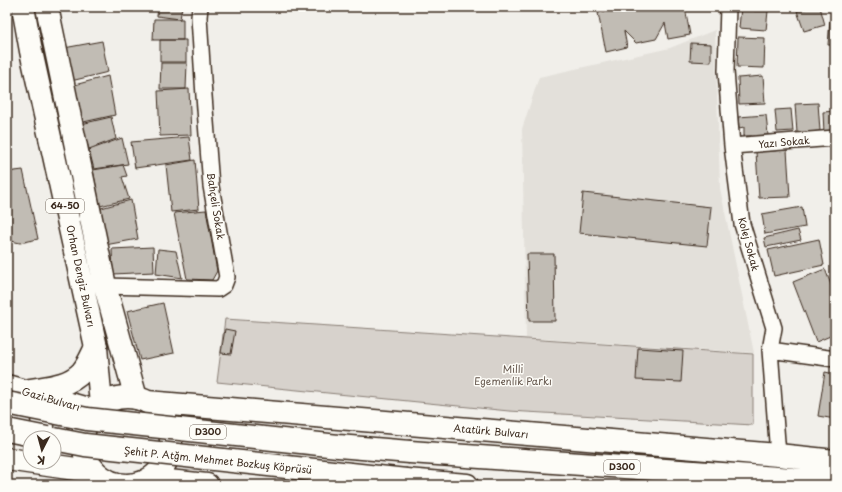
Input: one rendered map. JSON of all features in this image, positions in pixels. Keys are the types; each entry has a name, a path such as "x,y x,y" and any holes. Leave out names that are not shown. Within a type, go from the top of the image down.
{"main road":[{"name":"Orhan Dengiz Bulvarı","path":"23,7 31,51 96,347 98,408"},
{"name":"64-50","path":"47,7 105,286 142,400"},
{"path":"13,393 59,385 74,379 82,372 96,347"},
{"path":"13,393 40,406 42,417 41,430"},
{"name":"Gazi Bulvarı","path":"13,393 98,408"},
{"name":"D300","path":"13,393 87,418 330,445 835,482"},
{"path":"108,480 91,466 86,458 83,442 86,425 98,408 109,401 127,397 142,400 155,407 164,418 169,431 171,440 167,458 157,473 146,482"},
{"name":"Atatürk Bulvarı","path":"142,400 835,461"},
{"path":"7,430 22,433"},
{"name":"Şehit P. Atğm. Mehmet Bozkuş Köprüsü","path":"62,440 93,446 406,480 467,485"},
{"path":"16,457 129,485 146,482 207,485"}],"street":[{"name":"Bahçeli Sokak","path":"105,286 218,289 224,285 227,277 211,186 199,17 200,7"},
{"name":"Kolej Sokak","path":"728,7 726,71 732,146 742,224 774,328 770,350 778,455"},
{"name":"Yazı Sokak","path":"732,146 835,138"},
{"path":"770,350 835,359"}],"shaded area":[{"path":"715,30 720,188 754,353 526,338 522,129 539,77 670,48"}],"green space":[{"name":"Milli Egemenlik Parkı","path":"225,319 753,354 753,425 509,411 217,382"}],"building":[{"path":"158,7 182,7 180,19 157,16"},
{"path":"621,7 685,7 690,35 668,39 665,23 656,39 636,43 624,31 627,47 606,52 598,13"},
{"path":"741,7 755,7 754,11 768,11 766,30 739,28"},
{"path":"812,7 820,7 825,25 804,31 797,11"},
{"path":"154,19 183,19 183,40 153,40"},
{"path":"830,20 835,20 835,45 828,45"},
{"path":"738,37 765,38 764,68 737,67"},
{"path":"160,40 186,40 186,62 160,62"},
{"path":"102,41 108,72 71,81 64,48"},
{"path":"691,43 711,44 711,62 690,61"},
{"path":"161,63 187,63 186,89 160,89"},
{"path":"108,76 115,115 79,123 71,86"},
{"path":"763,76 765,103 739,104 738,78"},
{"path":"189,89 191,135 160,136 158,91"},
{"path":"818,103 820,131 797,133 795,104"},
{"path":"791,109 793,131 777,132 775,110"},
{"path":"835,111 835,132 824,133 823,112"},
{"path":"766,115 768,135 763,135 763,140 752,141 752,136 744,136 744,127 739,128 738,117"},
{"path":"111,117 116,139 89,149 81,124"},
{"path":"189,137 192,160 135,168 131,142"},
{"path":"122,138 128,164 94,169 89,150"},
{"path":"787,150 790,197 759,198 756,152"},
{"path":"832,153 835,153 835,180 833,180"},
{"path":"195,160 199,209 171,212 166,165"},
{"path":"123,165 127,176 122,177 129,199 100,206 93,170"},
{"path":"23,170 38,239 20,243 7,240 7,172"},
{"path":"583,193 711,207 707,246 579,233"},
{"path":"131,200 138,239 105,245 101,208"},
{"path":"802,207 805,227 765,234 762,214"},
{"path":"206,210 217,271 212,280 187,279 174,213"},
{"path":"798,230 801,240 766,247 764,238"},
{"path":"819,239 824,265 774,276 768,250"},
{"path":"153,247 154,272 113,274 112,249"},
{"path":"158,249 176,251 182,278 156,274"},
{"path":"527,254 554,254 555,321 529,321"},
{"path":"825,269 835,295 835,334 816,342 793,282"},
{"path":"163,303 174,353 140,360 127,311"},
{"path":"225,329 235,331 231,354 221,353"},
{"path":"638,348 683,351 681,382 636,380"},
{"path":"825,372 835,374 835,419 818,416"}]}
